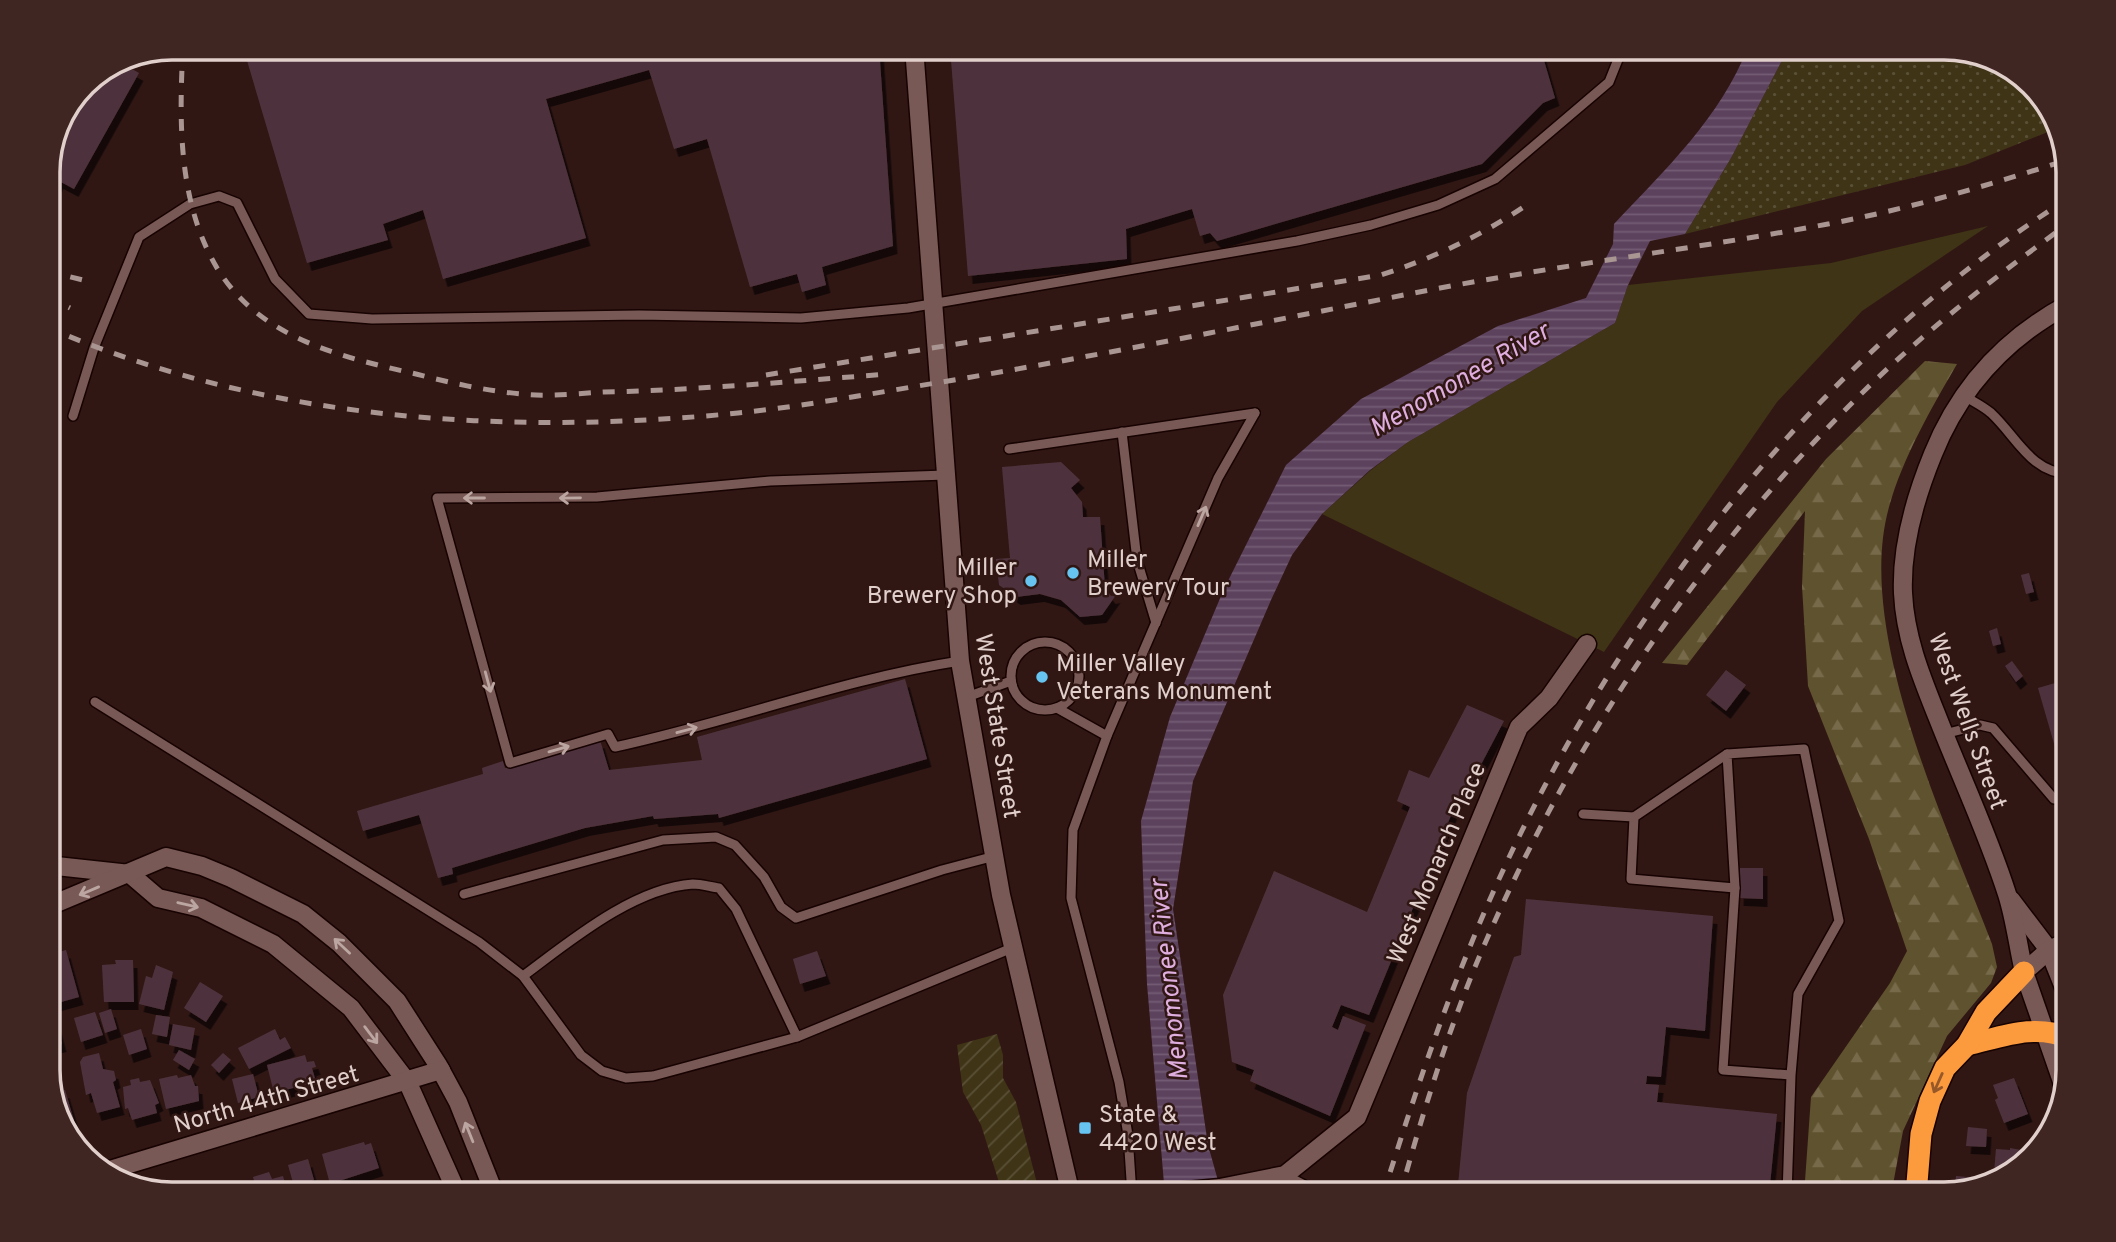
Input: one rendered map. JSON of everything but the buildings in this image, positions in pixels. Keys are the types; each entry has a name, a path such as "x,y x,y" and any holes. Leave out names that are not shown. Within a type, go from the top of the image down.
{"highway":[{"path":"1917,1182 1921,1134 1930,1101 1945,1068 1967,1045 1986,1012 2024,972"},
{"path":"1967,1045 2023,1031 2044,1030 2056,1034"}],"street":[{"name":"West State Street","path":"915,60 960,660 1013,948 1068,1182"},
{"path":"1963,395 1989,362 2012,340 2056,311"},
{"name":"West Wells Street","path":"1963,395 1940,435 1923,479 1910,522 1903,593 1916,664 2007,894 2024,972 2056,1064"},
{"name":"West Monarch Place","path":"1285,1175 1357,1117 1519,727 1549,698 1587,644"},
{"path":"60,902 166,858 190,863 231,878 303,914 339,943 397,1001 442,1070 458,1101 490,1182"},
{"path":"60,866 130,874 158,898 201,908 273,944 351,1008 408,1083 452,1182"},
{"name":"West Wells Street","path":"2007,894 2049,950 2056,968"},
{"path":"2024,972 2056,947"},
{"name":"North 44th Street","path":"117,1168 408,1083 442,1070"},
{"path":"1250,1182 1285,1175"}],"lane":[{"path":"73,416 94,348 139,237 190,204 219,195 237,204 275,279 309,314 372,319 639,315 805,317 933,303 1297,241 1371,225 1438,205 1495,179 1525,156 1609,82 1618,60"},
{"path":"1963,395 1990,412 2040,467 2056,473"},
{"path":"1009,449 1255,413 1218,478 1107,736 1073,830 1071,898 1119,1082 1138,1182"},
{"path":"1122,432 1137,560 1156,623"},
{"path":"946,475 770,481 597,498 438,498 510,763 608,734 615,747 711,724 881,676 960,660"},
{"path":"1044,642 1066,650 1074,659 1078,681 1075,692 1057,708 1048,710 1028,706 1014,691 1011,681 1015,660 1032,645 1044,642"},
{"path":"967,698 1011,681"},
{"path":"95,702 479,942 523,976 581,1055 602,1071 626,1078 653,1076 797,1037 1013,948"},
{"path":"1057,708 1107,736"},
{"path":"1944,734 1980,725 1993,729 2054,799"},
{"path":"1583,814 1634,817 1727,754 1804,750 1839,921 1798,994 1791,1075 1787,1182"},
{"path":"1727,754 1735,888 1723,1070 1791,1075"},
{"path":"1634,817 1631,879 1735,888"},
{"path":"464,894 663,839 716,837 735,845 764,877 781,907 796,918 942,870 995,856"},
{"path":"523,976 611,915 643,898 692,884 719,888 736,909 797,1037"},
{"path":"1285,1175 1299,1182"}],"shaded area":[{"path":"1782,60 1959,60 1973,63 2000,75 2024,92 2049,132 1965,165 1685,234 1731,158"},
{"path":"1988,226 1862,311 1777,402 1604,652 1322,514 1371,470 1408,442 1615,323 1628,285 1831,263"},
{"path":"997,1034 1003,1055 1003,1078 1016,1102 1037,1182 999,1182 981,1125 963,1092 957,1045"}],"green space":[{"path":"1925,361 1957,364 1910,452 1889,507 1882,557 1884,611 1894,669 1910,728 1992,944 1997,967 1991,983 1947,1036 1903,1131 1893,1182 1805,1182 1811,1097 1890,983 1907,951 1869,839 1808,686 1802,586 1805,511 1687,665 1662,663 1826,459"}],"water":[{"name":"Menomonee River","path":"1742,60 1782,60 1731,158 1685,234 1650,241 1628,285 1615,323 1408,442 1370,470 1322,514 1292,555 1193,781 1173,909 1208,1145 1218,1182 1164,1182 1147,984 1141,821 1170,717 1224,589 1286,465 1361,399 1498,326 1586,298 1613,244 1614,224 1690,142 1737,73"}],"railway":[{"path":"183,60 181,104 184,161 188,189 204,243 217,268 235,292 256,312 305,341 360,360 446,381 536,395 711,387 889,374"},
{"path":"60,332 129,359 213,383 299,402 386,414 475,421 563,422 651,420 738,413 1005,371 1440,288 1828,224 1949,196 2056,163"},
{"path":"766,375 1381,275 1455,246 1525,206"},
{"path":"1387,1182 1445,1010 1518,839 1575,731 1640,627 1712,527 1791,433 1878,346 1970,267 2056,207"},
{"path":"1404,1182 1437,1070 1459,1008 1517,873 1596,729 1641,659 1688,592 1739,527 1850,405 1901,356 1955,310 2056,233"},
{"path":"60,274 83,280"},
{"path":"60,303 70,308"}],"place":[{"name":"Miller Brewery Tour","path":"1073,573"},
{"name":"Miller Brewery Shop","path":"1031,581"},
{"name":"Miller Valley Veterans Monument","path":"1042,677"},
{"name":"State & 4420 West","path":"1085,1128"}]}
